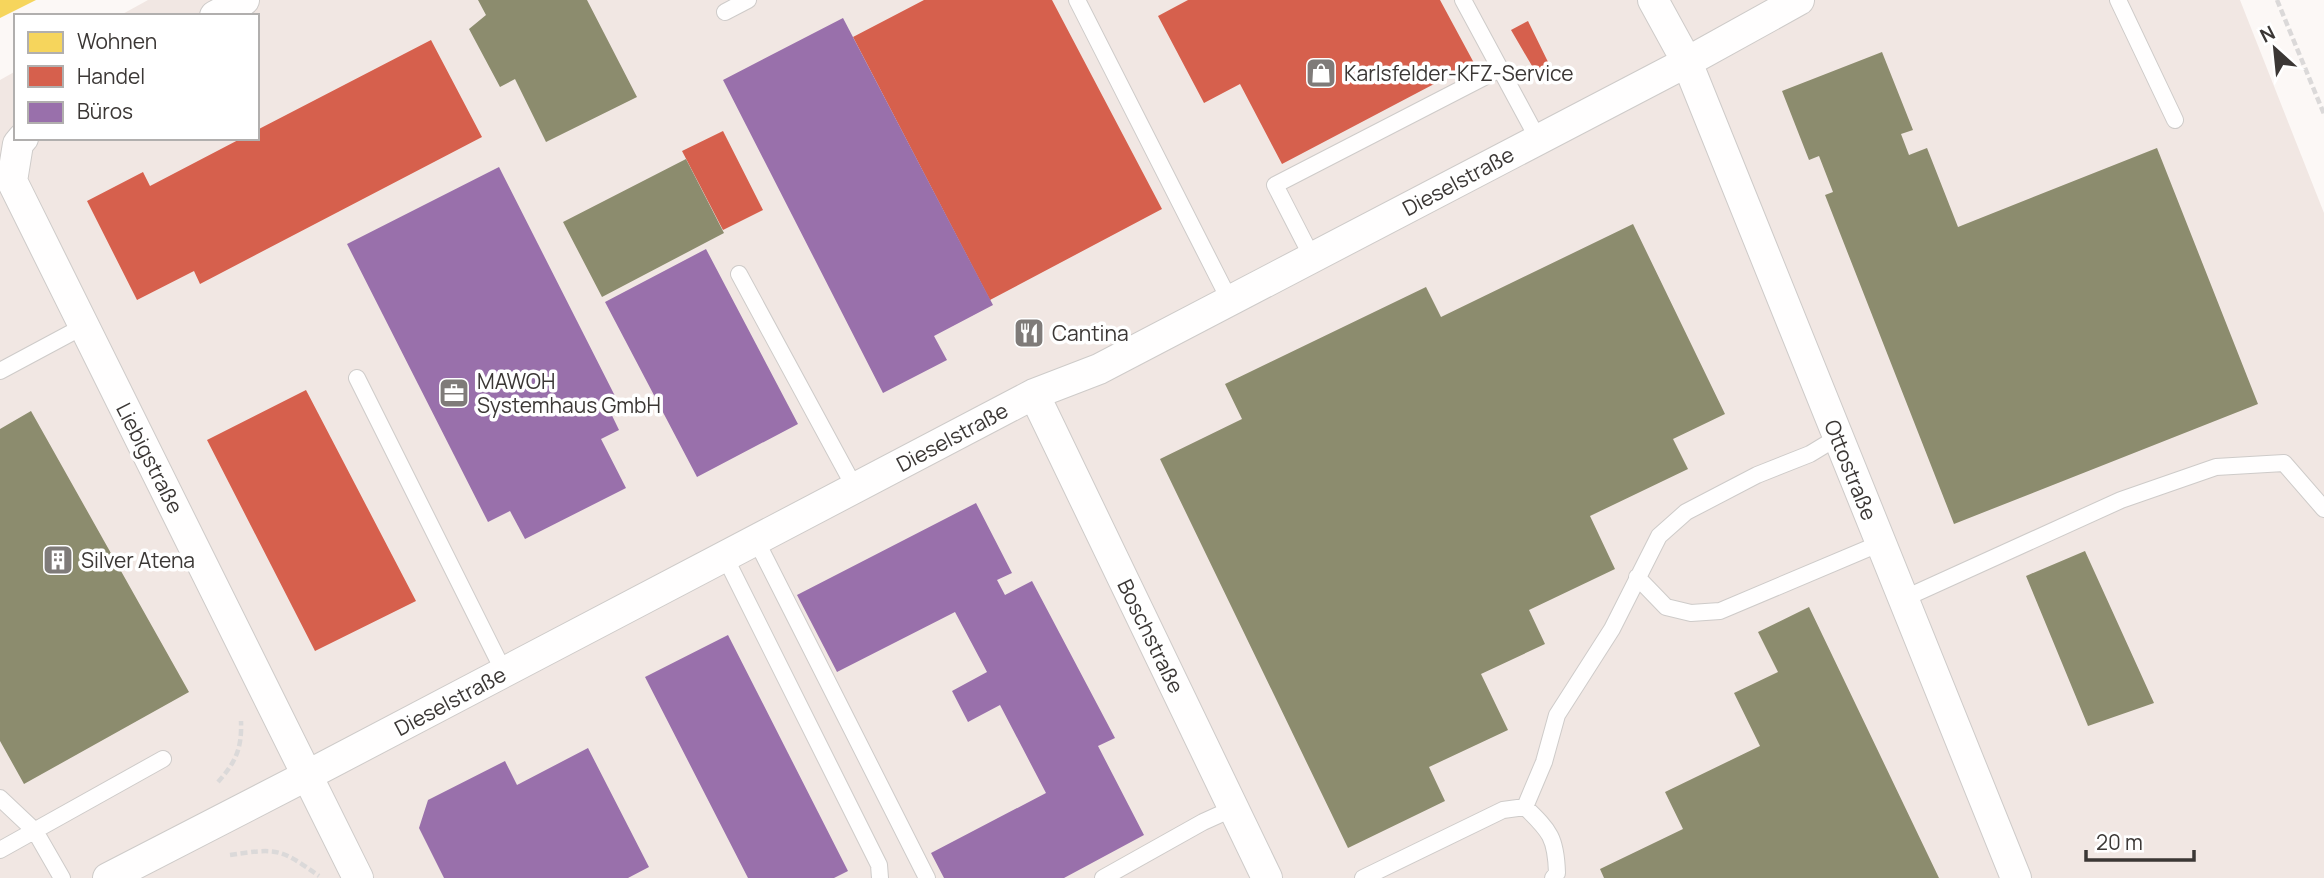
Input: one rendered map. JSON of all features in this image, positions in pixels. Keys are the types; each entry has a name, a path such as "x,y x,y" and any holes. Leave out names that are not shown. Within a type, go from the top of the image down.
{"street":[{"path":"219,14 244,0"},
{"path":"1653,0 1686,62"},
{"name":"Dieselstraße","path":"108,878 1034,394 1099,369 1230,301 1686,62 1798,0"},
{"name":"Ottostraße","path":"1686,62 2016,878"},
{"name":"Liebigstraße","path":"21,140 18,144 12,181 358,878"},
{"name":"Boschstraße","path":"1034,394 1268,878"}],"lane":[{"path":"725,12 748,0"},
{"path":"1077,0 1230,301"},
{"path":"1463,0 1538,139"},
{"path":"2118,0 2175,120"},
{"path":"1312,257 1275,186 1500,69"},
{"path":"739,274 855,488"},
{"path":"0,371 84,326"},
{"path":"357,378 504,672"},
{"path":"1525,807 1544,762 1557,715 1612,629 1659,536 1686,512 1757,475 1810,454 1838,437"},
{"path":"1903,599 2121,500 2216,467 2284,463 2324,509"},
{"path":"756,540 927,878"},
{"path":"1637,577 1665,607 1691,613 1720,611 1881,543"},
{"path":"725,557 879,864 880,878"},
{"path":"0,850 163,759"},
{"path":"0,798 35,831 62,878"},
{"path":"1363,878 1503,810 1525,807"},
{"path":"1525,807 1547,828 1556,850 1558,873 1553,878"},
{"path":"1103,878 1203,822 1234,808"}],"path":[{"path":"2277,0 2324,114"},
{"path":"213,789 233,764 242,739 241,714"},
{"path":"216,858 268,850 290,855 322,878"}],"shaded area":[{"path":"148,0 2240,0 2324,213 2324,878 0,878 0,80 14,72 14,140 259,140 259,14 123,14"}],"building: Wohnen":[{"path":"0,0 36,0 0,18"}],"building: Handel":[{"path":"924,0 1052,0 1162,209 990,300 853,37"},
{"name":"Karlsfelder-KFZ-Service","path":"1188,0 1440,0 1474,63 1282,164 1240,84 1204,103 1158,16"},
{"path":"1528,21 1549,64 1535,71 1511,30"},
{"path":"431,40 482,137 200,284 194,271 137,300 87,201 143,172 150,186 238,140 259,140 259,129"},
{"path":"723,131 763,210 723,230 682,151"},
{"path":"306,390 416,601 315,651 207,440"}],"building: Büros":[{"path":"843,18 993,305 934,336 947,360 883,393 723,80"},
{"path":"499,167 615,396 605,401 619,430 601,439 626,488 525,539 510,511 488,522 347,244"},
{"path":"706,249 798,424 697,477 605,302"},
{"path":"976,503 1012,573 997,580 1005,595 1032,581 1115,738 1098,746 1144,835 1064,878 944,878 931,853 1046,793 1000,705 968,722 952,691 987,672 955,612 837,672 797,595"},
{"path":"728,635 848,871 834,878 748,878 645,677"},
{"path":"588,748 649,867 628,878 444,878 419,828 428,800 505,761 517,785"}],"building: Industrie":[{"path":"478,0 587,0 637,97 546,142 515,79 500,87 469,29 486,15"},
{"path":"1882,52 1913,130 1901,134 1909,155 1927,148 1958,227 2157,148 2258,404 1954,524 1825,195 1833,192 1819,156 1809,160 1782,91"},
{"path":"686,159 724,233 602,297 563,222"},
{"path":"1633,224 1725,414 1673,439 1688,469 1590,516 1615,569 1529,610 1545,644 1481,674 1508,730 1429,767 1445,801 1348,848 1160,459 1242,419 1225,384 1426,287 1441,317"},
{"name":"Silver Atena","path":"31,411 189,692 24,784 0,741 0,429"},
{"path":"2085,551 2154,703 2088,726 2026,576"},
{"path":"1809,607 1939,878 1604,878 1600,869 1683,829 1665,792 1760,746 1734,693 1778,672 1758,632"}],"place":[{"name":"Karlsfelder-KFZ-Service","path":"1321,73"},
{"name":"Cantina","path":"1029,333"},
{"name":"MAWOH Systemhaus GmbH","path":"454,393"},
{"name":"Silver Atena","path":"58,560"}]}
